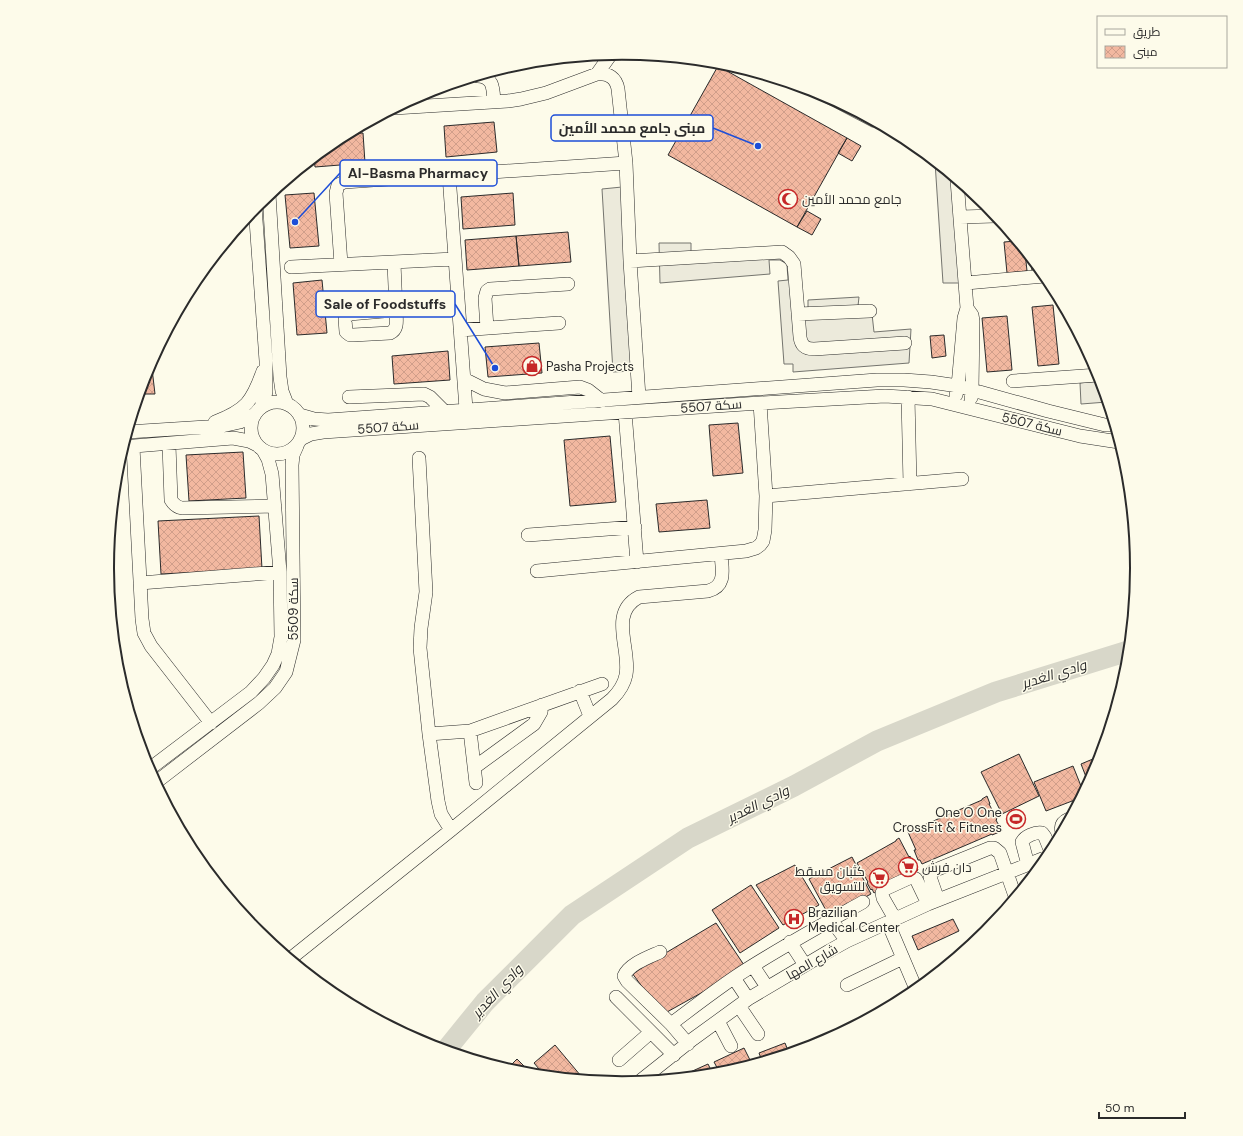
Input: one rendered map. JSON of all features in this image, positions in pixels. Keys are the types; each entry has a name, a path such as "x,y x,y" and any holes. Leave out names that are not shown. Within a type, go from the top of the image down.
{"street":[{"path":"597,74 607,60"},
{"path":"408,107 508,101 534,96 597,74 609,75 615,80 617,84 626,163 630,261 639,398"},
{"path":"486,78 491,83 494,102"},
{"path":"341,264 336,193 338,185 344,182 626,163"},
{"path":"449,175 466,409"},
{"path":"954,404 958,386 964,318 967,308 958,187"},
{"path":"269,202 280,377 282,391 287,404"},
{"path":"960,218 988,216"},
{"path":"255,217 266,361 266,392 252,421 251,430 253,438 260,447"},
{"path":"630,261 782,252 789,257 794,264 800,342 808,349 905,343"},
{"path":"290,266 454,259"},
{"path":"394,262 396,310"},
{"path":"966,282 1037,277"},
{"path":"487,328 485,298 487,291 490,289 568,284"},
{"path":"967,308 974,321 972,390 969,408"},
{"path":"798,314 870,311"},
{"path":"460,330 559,323"},
{"path":"200,428 229,417 248,402 255,392 266,361"},
{"path":"1014,381 1091,375"},
{"path":"464,380 484,390 505,393 580,387 588,390 602,401"},
{"name":"سكة 5507","path":"300,415 314,419 328,420 877,380 924,382 958,386 1070,417 1108,424"},
{"path":"349,397 424,394 430,397 444,411"},
{"name":"سكة 5507","path":"299,443 311,434 323,432 885,396 932,399 1080,436 1113,441"},
{"path":"908,397 910,484"},
{"path":"129,447 233,438 245,440 269,453 284,454 299,443 304,432 300,415 294,408 287,404 278,402 269,403 248,419 231,425 132,432"},
{"path":"538,571 751,551 760,545 765,536 766,496 760,403"},
{"path":"625,412 637,562"},
{"name":"سكة 5509","path":"160,779 259,703 275,688 286,672 294,640 292,465 293,455 299,443"},
{"path":"169,444 171,500 178,507 275,506"},
{"name":"سكة 5509","path":"154,766 251,692 264,678 278,654 281,637 280,572 275,506 272,474 268,460 260,447"},
{"path":"128,448 143,626 147,640 211,722"},
{"path":"419,458 426,592 420,643 429,734 439,808 445,822 451,830"},
{"path":"766,496 962,479"},
{"path":"528,535 635,528"},
{"path":"294,956 451,830 616,694 624,683 627,668 622,621 623,614 630,604 639,598 708,591 715,588 718,586 722,578 721,554"},
{"path":"140,583 280,572"},
{"path":"429,734 470,731 602,684"},
{"path":"580,691 590,716"},
{"path":"475,767 534,724 538,718 542,705"},
{"path":"470,731 476,784"},
{"path":"1028,865 1022,842 1025,838 1037,833 1042,833 1048,844"},
{"path":"933,902 930,877 933,871 986,849 994,848 1000,853 1013,891"},
{"name":"شارع المها","path":"648,1075 743,1003 767,987 847,941 933,902 1036,862"},
{"path":"913,983 902,958 892,921 882,893 885,889 912,877 916,879 933,902"},
{"path":"671,1024 734,978 790,942 863,902"},
{"path":"831,920 847,941"},
{"path":"790,942 805,965"},
{"path":"660,952 630,967 624,976 627,981 671,1024 688,1044"},
{"path":"847,985 902,958"},
{"path":"753,966 767,987"},
{"path":"734,978 743,1003 758,1034"},
{"path":"616,997 674,1055"},
{"path":"718,1021 731,1046"},
{"path":"619,1060 651,1032"}],"shaded area":[{"path":"830,105 874,127 872,127"},
{"path":"935,169 958,187 966,283 943,283"},
{"path":"622,187 633,371 613,372 602,189"},
{"path":"659,243 691,243 691,254 784,250 804,310 808,309 808,300 859,297 858,306 871,305 874,332 911,329 909,363 793,372 793,364 784,364 778,281 788,280 787,265 785,263 780,260 769,260 770,274 660,283"},
{"path":"1094,382 1102,402 1081,404 1080,383"}],"building":[{"path":"716,69 728,71 847,138 797,227 668,155"},
{"path":"494,122 497,152 446,157 444,126"},
{"path":"360,133 363,133 365,163 315,167 315,163"},
{"path":"847,138 861,146 852,161 838,153"},
{"path":"314,193 319,246 290,248 285,195"},
{"path":"513,193 515,225 463,229 461,197"},
{"path":"807,211 821,219 812,235 797,227"},
{"path":"568,232 571,262 519,266 516,236"},
{"path":"516,236 519,266 467,270 465,240"},
{"path":"1010,241 1025,259 1027,271 1007,273 1004,242"},
{"path":"322,280 327,333 297,335 293,283"},
{"path":"1053,305 1059,364 1038,366 1032,307"},
{"path":"1007,316 1012,370 987,372 982,318"},
{"path":"944,335 946,356 932,358 930,336"},
{"path":"539,343 542,373 488,377 485,347"},
{"path":"448,351 450,380 394,384 392,356"},
{"path":"153,373 155,394 144,394"},
{"path":"738,423 743,473 713,476 709,425"},
{"path":"610,436 616,502 570,506 564,440"},
{"path":"243,452 246,498 189,501 186,455"},
{"path":"707,500 710,528 659,532 656,504"},
{"path":"259,516 262,569 161,574 158,521"},
{"path":"1019,754 1039,796 1002,814 981,772"},
{"path":"1092,759 1085,775 1081,764"},
{"path":"1073,766 1081,785 1073,801 1046,811 1034,782"},
{"path":"987,796 989,804 1002,831 922,864 920,860 918,860 914,850 916,850 908,832 982,800"},
{"path":"899,838 909,857 910,856 912,864 914,863 918,870 908,875 907,874 874,893 857,863"},
{"path":"852,857 871,894 829,916 809,879"},
{"path":"795,865 819,905 783,925 756,885"},
{"path":"751,885 779,928 740,953 712,910"},
{"path":"953,919 959,931 918,950 912,936"},
{"path":"716,923 746,968 667,1012 643,988 632,973"},
{"path":"785,1043 787,1048 760,1057 759,1053"},
{"path":"555,1045 580,1074 539,1069 534,1063"},
{"path":"744,1048 750,1060 717,1067 714,1062"},
{"path":"517,1059 524,1066 522,1066 512,1064"},
{"path":"708,1064 710,1068 692,1071"}],"waterway":[{"name":"وادي الغدير","path":"449,1046 485,1002 572,915 688,838 794,786 877,741 996,692 1122,653"}],"place":[{"name":"مبنى جامع محمد الأمين","path":"758,146"},
{"name":"جامع محمد الأمين","path":"788,199"},
{"name":"Al-Basma Pharmacy","path":"295,222"},
{"name":"Pasha Projects","path":"532,366"},
{"name":"Sale of Foodstuffs","path":"495,368"},
{"name":"One O One CrossFit & Fitness","path":"1016,819"},
{"name":"دان فرش","path":"908,867"},
{"name":"كثبان مسقط للتسويق","path":"879,878"},
{"name":"Brazilian Medical Center","path":"794,919"}]}
